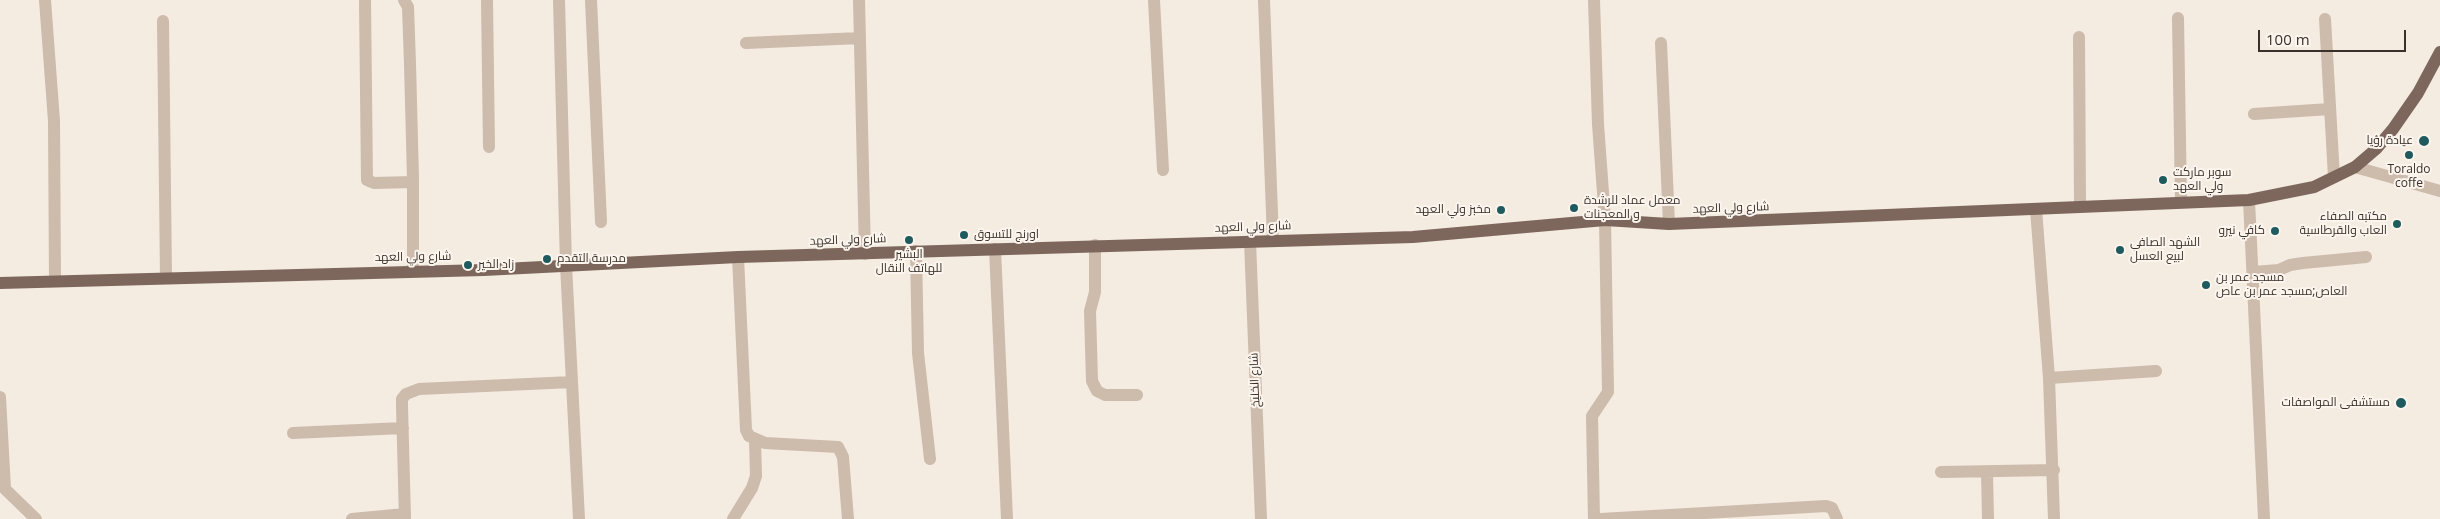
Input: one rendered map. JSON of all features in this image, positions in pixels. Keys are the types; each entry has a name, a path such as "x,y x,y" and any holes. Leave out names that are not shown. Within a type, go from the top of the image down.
{"main road":[{"name":"شارع ولي العهد","path":"0,283 413,271 738,257 1095,245 1413,237 1605,220 1669,224 2249,200 2314,187 2355,167 2376,149 2393,129 2418,94 2440,52"}],"street":[{"path":"46,0 54,121 55,281"},
{"path":"365,0 367,180 374,183 413,182"},
{"path":"404,0 408,7 413,182 413,271"},
{"path":"487,0 489,147"},
{"path":"559,0 566,265 579,519"},
{"path":"591,0 601,222"},
{"path":"859,0 865,254"},
{"path":"1154,0 1163,170"},
{"path":"1264,0 1273,240"},
{"path":"1594,0 1598,124 1605,220 1608,392 1592,416 1594,519"},
{"path":"2178,18 2181,202"},
{"path":"2325,19 2334,177"},
{"path":"163,21 166,277"},
{"path":"746,43 860,38"},
{"path":"2079,38 2080,206"},
{"path":"1661,43 1669,224"},
{"path":"2254,114 2330,110"},
{"path":"2355,167 2440,191"},
{"path":"2249,200 2264,519"},
{"path":"2036,209 2054,470 2054,519"},
{"name":"شارع الخليخ","path":"1250,241 1261,519"},
{"path":"1095,245 1096,292 1090,310 1092,381 1097,391 1105,396 1137,395"},
{"path":"995,249 1007,519"},
{"path":"916,251 918,353 930,459"},
{"path":"738,257 746,430 749,436 765,443 838,447 843,456 848,519"},
{"path":"2252,272 2279,270 2304,262 2366,257"},
{"path":"2048,378 2156,371"},
{"path":"352,519 405,517 402,399 406,394 419,389 572,382"},
{"path":"0,397 5,489 36,519"},
{"path":"293,433 403,428"},
{"path":"733,519 752,488 756,476 755,440"},
{"path":"1941,472 2054,470"},
{"path":"1987,472 1988,519"},
{"path":"1601,519 1826,506 1832,508 1837,519"}],"place":[{"name":"عيادة رؤيا","path":"2424,141"},
{"name":"Toraldo coffe","path":"2409,155"},
{"name":"سوبر ماركت ولي العهد","path":"2163,180"},
{"name":"معمل عماد للرشدة و المعجنات","path":"1574,208"},
{"name":"مخبز ولي العهد","path":"1501,210"},
{"name":"مكتبه الصفاء العاب والقرطاسية","path":"2397,224"},
{"name":"كافي نيرو","path":"2275,231"},
{"name":"اورنج للتسوق","path":"964,235"},
{"name":"البشير للهاتف النقال","path":"909,240"},
{"name":"الشهد الصافي لبيع العسل","path":"2120,250"},
{"name":"مدرسة التقدم","path":"547,259"},
{"name":"زاد الخير","path":"468,265"},
{"name":"مسجد عمر بن العاص;مسجد عمر بن عاص","path":"2206,285"},
{"name":"مستشفى المواصفات","path":"2401,403"}]}
